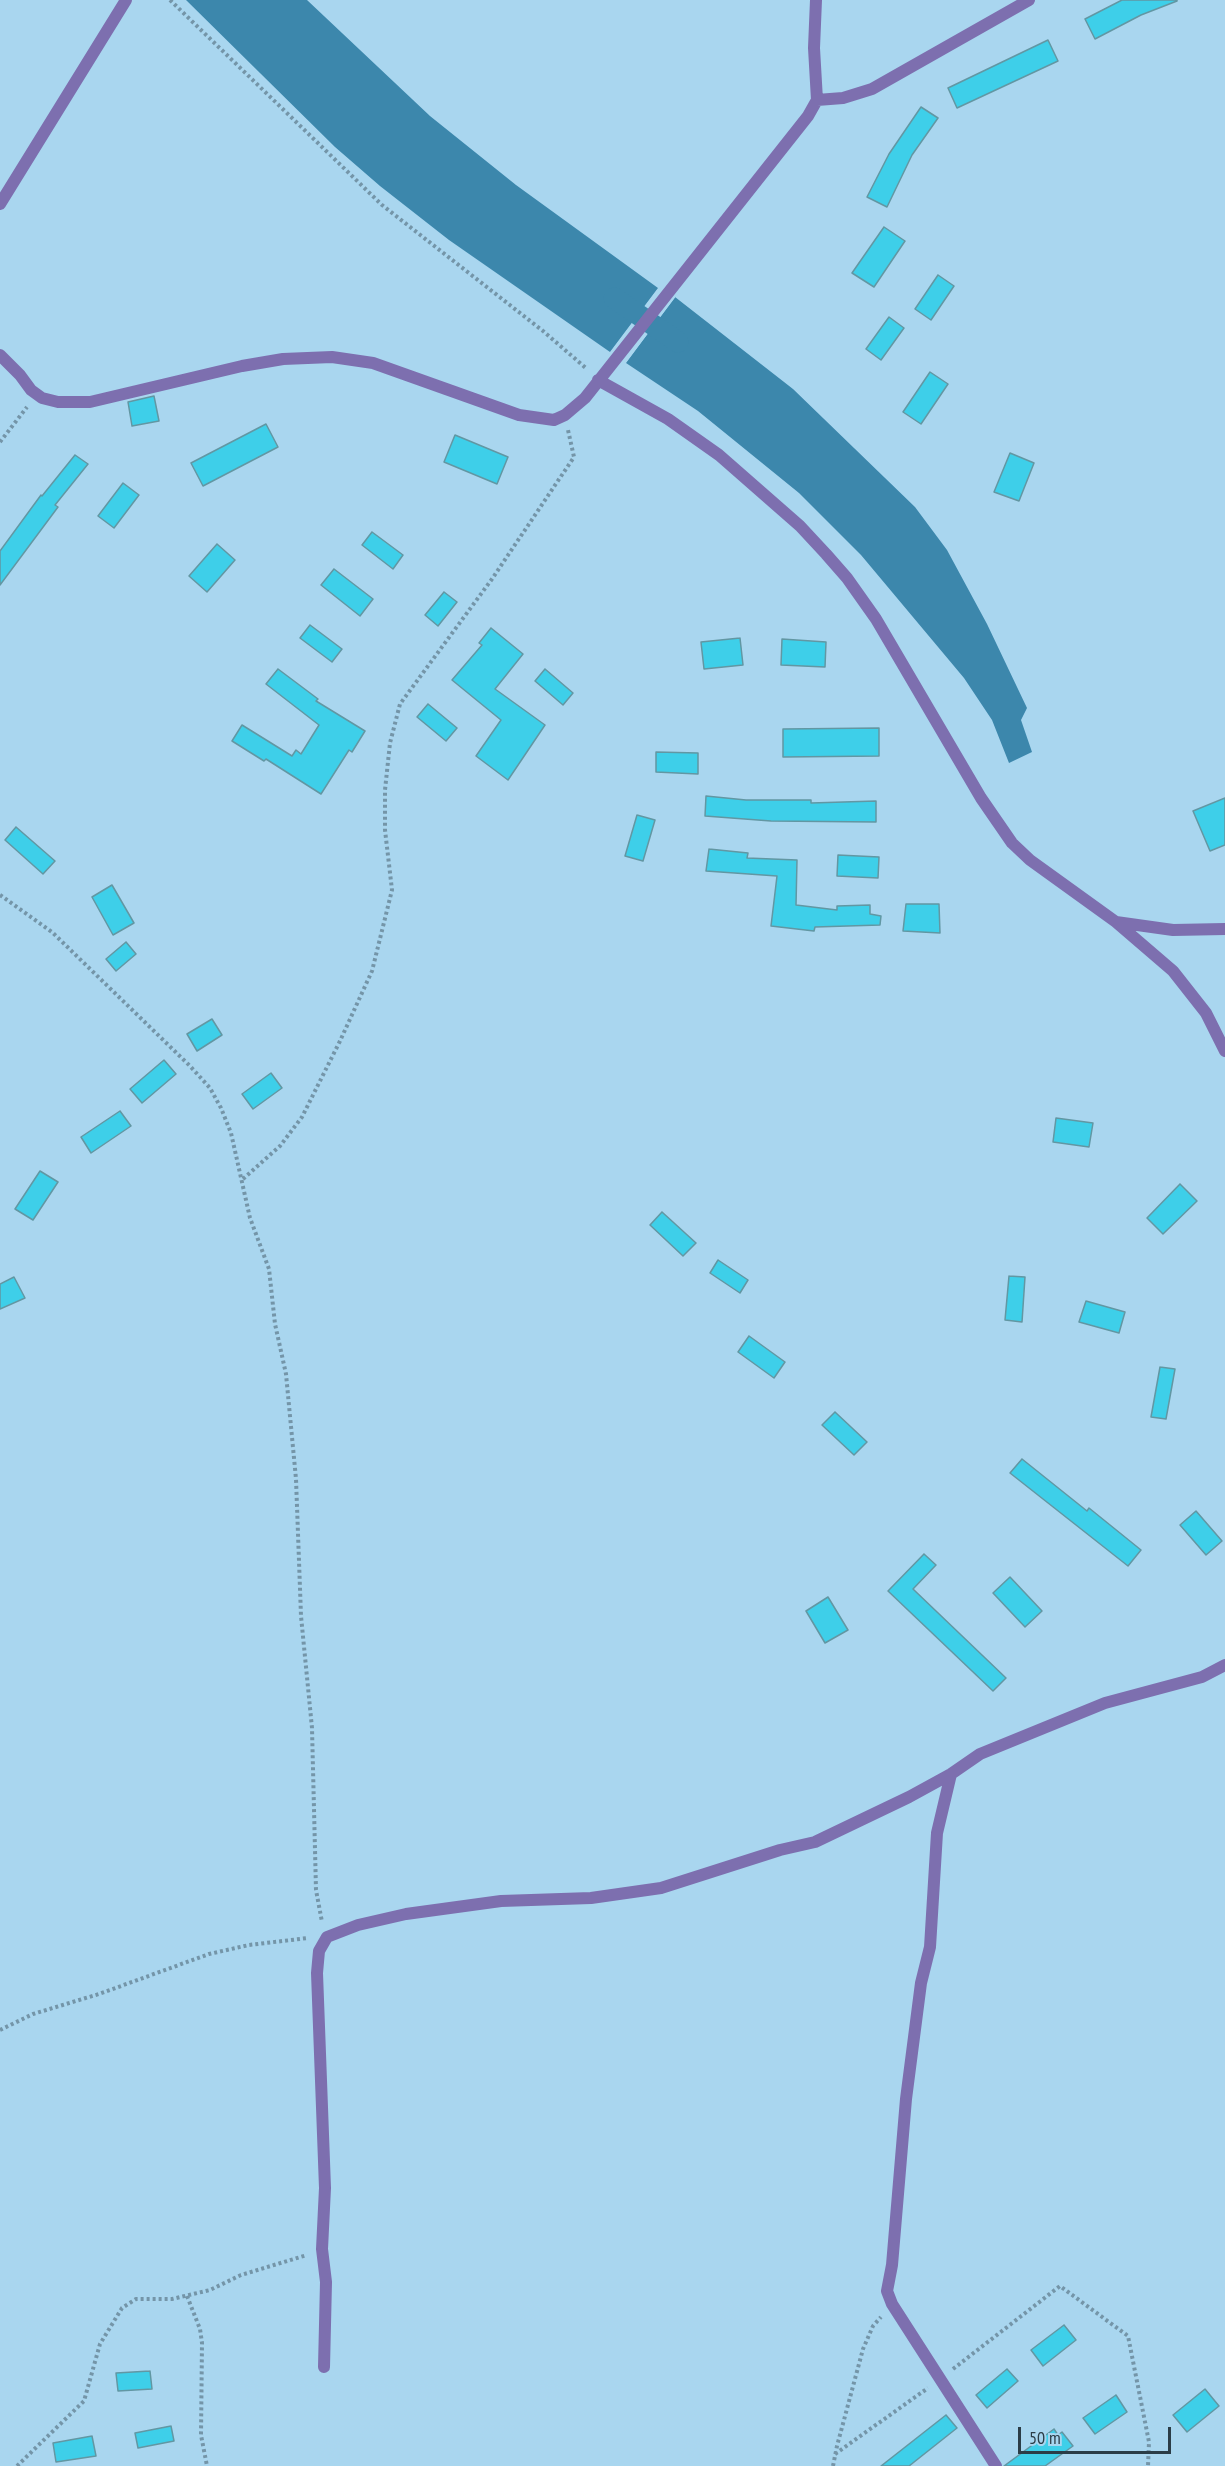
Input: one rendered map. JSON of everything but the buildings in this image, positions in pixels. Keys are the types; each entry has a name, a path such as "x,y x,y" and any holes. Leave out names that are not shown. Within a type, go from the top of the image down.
{"street":[{"path":"0,204 126,0"},
{"path":"0,355 37,394 42,398 58,402 90,402 242,366 283,359 332,357 352,358 401,371 519,415 554,420 565,415 585,398 678,277 789,142 817,100 816,0"},
{"path":"817,100 843,98 872,89 1029,0"},
{"path":"598,380 668,419 719,455 800,526 848,578 876,619 1001,829 1030,860 1116,922 1173,971 1206,1013 1225,1051"},
{"path":"1116,922 1173,930 1225,929"},
{"path":"324,2367 326,2282 322,2249 325,2188 317,1973 319,1951 327,1938 358,1924 406,1914 501,1901 591,1898 661,1888 780,1850 815,1842 909,1797 951,1774 980,1754 1105,1702 1202,1677 1225,1665"},
{"path":"951,1774 937,1833 930,1947 921,1983 906,2100 892,2265 887,2290 892,2304 996,2466"}],"path":[{"path":"170,0 382,205 543,331 598,380"},
{"path":"0,442 37,394"},
{"path":"243,1179 280,1146 302,1117 372,971 392,890 385,830 385,790 390,743 400,704 492,579 574,457 565,415"},
{"path":"0,895 52,932 210,1089 231,1133 250,1218 269,1269 275,1324 286,1374 296,1479 301,1616 312,1728 316,1890 327,1938 249,1945 209,1954 110,1990 33,2014 0,2030"},
{"path":"17,2466 84,2401 100,2344 122,2308 136,2299 172,2299 210,2290 240,2275 276,2266 322,2249"},
{"path":"835,2454 940,2379 1060,2286 1128,2336 1149,2442 1148,2466"},
{"path":"187,2296 200,2329 202,2343 201,2435 207,2466"},
{"path":"833,2466 863,2349 873,2326 892,2304"}],"water":[{"path":"186,0 307,0 430,116 516,185 658,288 610,352 449,240 380,186 335,147"},
{"path":"675,297 793,389 915,507 947,550 987,624 1027,708 1021,720 1032,752 1009,763 992,720 964,678 861,555 799,493 698,411 626,363"}],"pier":[{"path":"660,286 661,290 613,354 609,354"},
{"path":"675,294 677,295 624,365 623,361"}],"waterway":[{"path":"614,298 678,342"}]}
